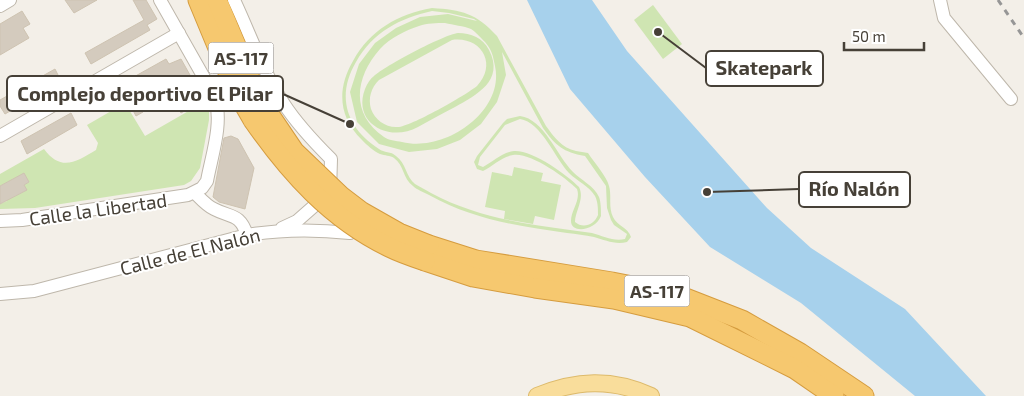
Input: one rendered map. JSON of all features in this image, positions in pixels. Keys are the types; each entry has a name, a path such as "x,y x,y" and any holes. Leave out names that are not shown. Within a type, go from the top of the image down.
{"highway":[{"name":"AS-117","path":"198,0 235,89 294,151 341,196 362,212 427,253 473,277 614,299 690,317 795,369 834,396"},
{"name":"AS-117","path":"217,0 250,81 261,117"},
{"name":"AS-117","path":"427,253 612,282 678,295 742,320 800,353 864,396"}],"main road":[{"path":"537,396 571,385 596,383 620,384 651,396"}],"street":[{"path":"0,6 10,0"},
{"path":"160,0 216,97 219,111 218,126 206,180 202,188 194,193 212,209 235,217 242,222 247,235"},
{"path":"234,0 270,78 284,103 310,138 331,159 330,192 297,221 288,227 275,230"},
{"path":"940,0 944,18 1010,99"},
{"path":"0,136 179,33"},
{"name":"Calle la Libertad","path":"0,221 22,220 194,193"},
{"name":"Calle de El Nalón","path":"0,294 34,291 247,235 275,230 312,229 350,233"}],"green space":[{"path":"653,5 682,44 663,59 634,20"},
{"path":"432,8 468,14 482,22 497,36 552,134 559,142 571,150 588,153 603,174 609,186 613,217 630,234 631,237 627,242 614,243 594,237 496,221 446,204 415,187 407,180 397,161 392,157 377,153 362,140 348,122 344,112 342,92 348,71 360,50 377,32 397,19","holes":["432,11 449,13 477,21 448,14 420,17 396,28 375,43 359,64 350,92 357,122 379,144 409,152 437,149 460,140 481,124 497,102 506,75 502,52 543,128 556,144 565,150 585,156 606,186 607,208 611,220 614,225 627,234 625,239 613,239 592,233 534,225 499,218 465,208 415,184 394,154 379,149 359,131 352,121 346,99 350,75 356,62 371,42 388,28 398,22","445,23 471,29 489,48 493,56 496,83 491,99 481,113 453,135 436,141 418,144 390,140 373,128 361,106 361,83 365,71 380,49 393,38 422,25"]},
{"path":"458,33 472,35 480,39 489,50 493,61 493,70 486,86 463,102 418,127 407,131 396,133 385,131 376,127 368,120 362,101 370,80 380,71 401,59","holes":["452,40 471,42 478,47 486,61 483,78 477,86 438,110 404,126 389,126 378,120 371,109 370,97 374,86 379,80"]},
{"path":"206,101 209,110 209,120 200,168 191,181 184,185 35,208 0,209 0,204 7,201 5,195 12,191 15,196 26,190 24,185 29,182 24,174 0,186 0,174 44,149 56,161 63,163 75,161 89,154 96,150 98,143 87,125 125,103 145,136"},
{"path":"520,116 536,124 550,139 573,172 597,193 600,199 601,216 594,225 589,228 579,229 572,225 571,217 578,197 577,189 556,172 538,161 520,155 513,155 483,171 477,169 474,162 477,156 507,119","holes":["520,119 528,122 541,133 569,173 590,189 595,196 598,215 588,225 581,225 575,222 581,196 579,187 558,170 540,159 514,151 501,156 483,167 478,165 480,157 505,125"]},
{"path":"514,167 543,173 541,181 561,185 554,220 535,216 533,224 504,219 505,211 485,207 492,172 512,176"}],"water":[{"path":"527,0 592,0 627,51 767,208 811,248 905,309 986,396 915,396 801,303 710,247 645,177 570,89"}],"building":[{"path":"65,0 97,0 74,13"},
{"path":"133,0 146,0 157,19 147,25 150,30 91,64 85,53 144,20"},
{"path":"22,11 30,24 23,28 29,38 0,55 0,24"},
{"path":"166,59 169,64 181,59 204,100 181,113 161,79 133,95 143,112 136,116 127,99 121,99 114,88"},
{"path":"55,69 61,81 5,114 0,106 0,100"},
{"path":"71,113 77,125 27,154 21,141"},
{"path":"231,136 238,139 254,168 245,209 219,202 213,197 224,138"},
{"path":"24,173 29,182 24,185 27,190 0,204 0,186"}],"railway":[{"path":"998,0 1024,38"}],"place":[{"name":"Skatepark","path":"658,32"},
{"name":"Complejo deportivo El Pilar","path":"350,124"},
{"name":"Río Nalón","path":"707,192"}]}
